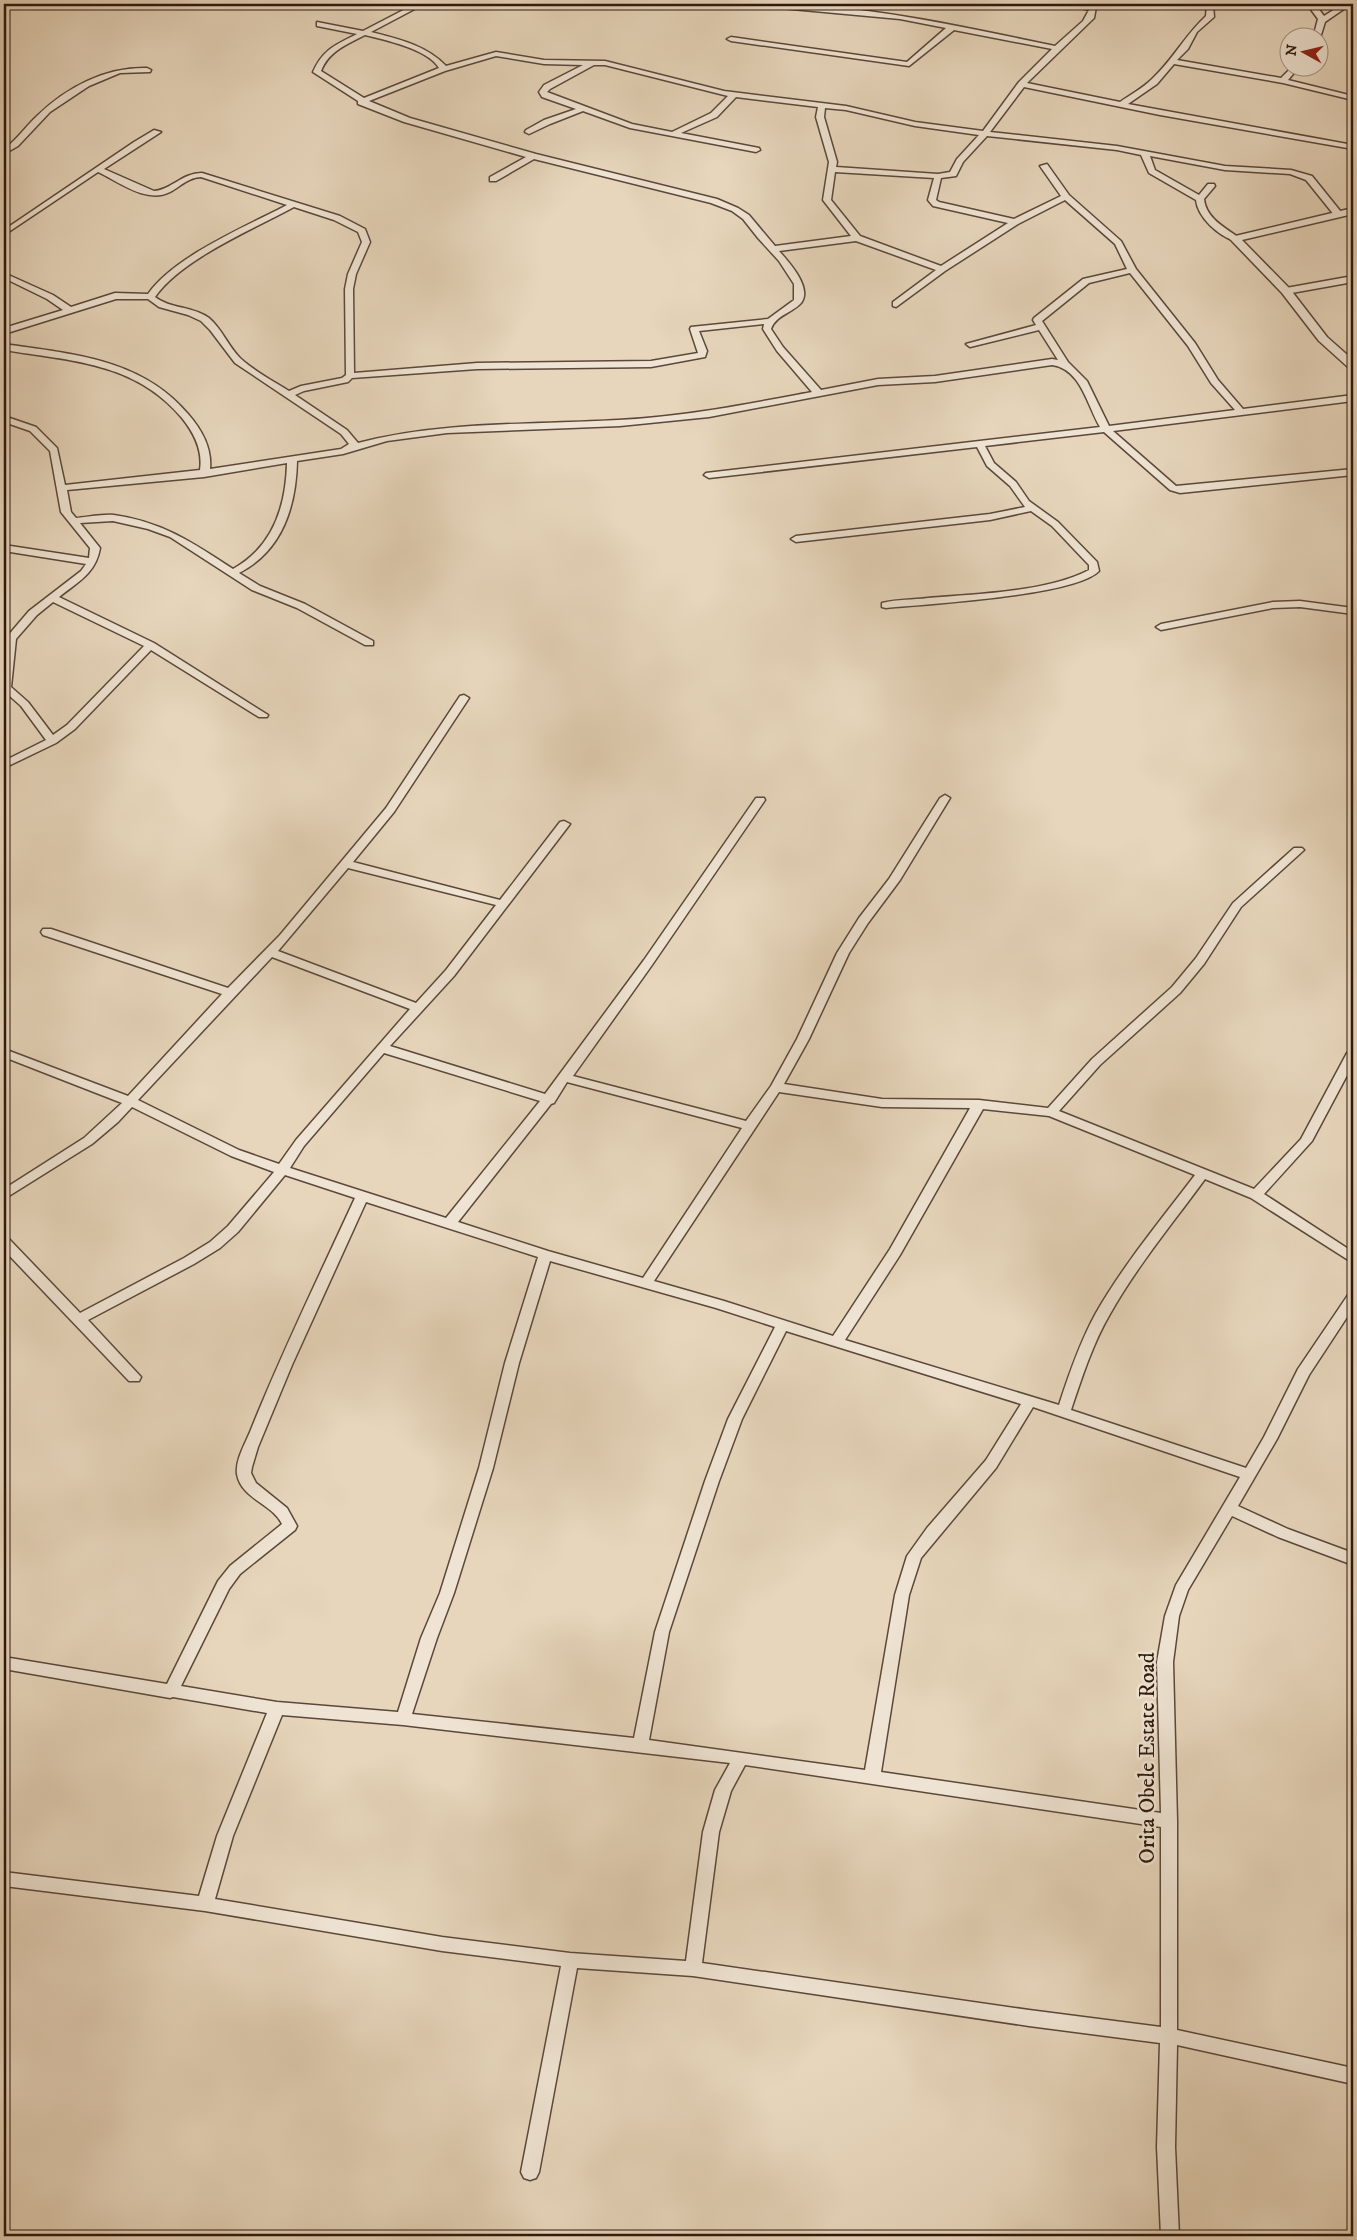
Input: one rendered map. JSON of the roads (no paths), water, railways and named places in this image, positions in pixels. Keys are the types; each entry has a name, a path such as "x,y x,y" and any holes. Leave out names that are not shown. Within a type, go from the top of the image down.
{"street":[{"path":"290,394 301,389 345,380 350,376 477,366 669,362 702,355 703,351 694,329 770,321 794,305 800,295 791,271 746,217 734,209 714,201 533,156 407,120 361,102 340,85 316,72 322,60 331,50 420,4"},
{"path":"758,4 842,7 1056,48"},
{"path":"832,169 938,176 953,174 966,153 985,134 1022,84 1056,48 1086,23 1093,10 1088,6 1068,4"},
{"path":"1121,105 1147,89 1173,62 1185,47 1194,31 1210,17 1210,4"},
{"path":"1311,4 1323,20 1324,24 1322,28"},
{"path":"1323,20 1347,4"},
{"path":"320,24 362,33 416,49 439,62 443,66 442,70"},
{"path":"732,38 909,64 937,38 954,27"},
{"path":"361,102 442,70 492,54 537,61 611,64 733,95 822,105 915,124 985,134 1117,148 1225,168 1300,174 1309,178 1338,214"},
{"path":"1173,62 1283,81 1353,98"},
{"path":"593,63 547,87 543,92 545,95 619,122 756,150"},
{"path":"4,152 19,142 49,109 98,78 117,72 147,70"},
{"path":"1283,81 1286,78"},
{"path":"1022,84 1121,105 1352,145"},
{"path":"673,134 714,114 733,95"},
{"path":"822,105 820,117 833,162 827,200 858,238"},
{"path":"529,132 547,122 582,109"},
{"path":"4,233 119,153 157,132"},
{"path":"1145,154 1152,171 1200,199"},
{"path":"493,179 533,156"},
{"path":"1044,166 1066,197 1118,243 1132,270 1192,344 1214,381 1241,412"},
{"path":"98,169 152,193 165,191 185,178 198,175 256,191 358,227 365,236 364,250 352,274 347,306 350,376"},
{"path":"938,176 932,200 936,204 1015,222"},
{"path":"1211,186 1200,199 1199,208 1206,217 1235,239 1286,291 1323,339 1353,366"},
{"path":"896,304 942,269 1015,222 1066,197"},
{"path":"150,297 155,289 192,260 292,205"},
{"path":"1235,239 1353,211"},
{"path":"773,250 858,238 942,269"},
{"path":"1132,270 1086,281 1037,320 1065,364 1083,381 1095,410 1106,429 1173,488 1180,490 1353,472"},
{"path":"4,275 50,297 69,310"},
{"path":"1286,291 1353,279"},
{"path":"4,331 115,296 150,297 158,302 206,320 238,362 290,394 344,432 354,444 352,447"},
{"path":"770,321 767,329 769,334 819,394"},
{"path":"970,344 1040,327"},
{"path":"4,347 106,364 146,380 186,415 195,428 207,462 204,474"},
{"path":"62,488 125,484 204,474 343,451 387,438 447,430 620,423 680,417 732,411 878,382 936,380 1052,362 1065,364"},
{"path":"709,475 1353,398"},
{"path":"4,420 33,428 50,444 54,450 66,512 95,548 93,562 53,598 33,613 11,638 5,687 21,701 52,741"},
{"path":"886,605 1041,588 1070,582 1089,575 1094,571 1094,564 1081,549 1055,524 1031,508 1012,484 990,464 980,444"},
{"path":"232,573 251,564 277,533 291,495 292,460"},
{"path":"796,539 990,516 1031,508"},
{"path":"73,521 112,518 151,527 196,548 256,588 301,606 368,642"},
{"path":"4,548 93,562"},
{"path":"53,598 150,645 263,715"},
{"path":"1161,627 1272,605 1300,604 1353,611"},
{"path":"4,765 52,741 71,726 150,645"},
{"path":"4,1195 88,1141 130,1101 270,952 347,864 390,810 464,698"},
{"path":"647,1282 776,1087 803,1039 843,953 863,921 894,880 945,798"},
{"path":"449,1224 550,1100 760,800"},
{"path":"79,1319 215,1245 233,1229 282,1170 300,1143 450,973 564,824"},
{"path":"1051,1112 1096,1062 1176,990 1200,961 1237,905 1298,850"},
{"path":"347,864 504,904"},
{"path":"47,932 230,993"},
{"path":"270,952 418,1008"},
{"path":"382,1048 477,1079 550,1100"},
{"path":"4,1053 130,1101 235,1153 282,1170 545,1255 647,1282 895,1361 1030,1400 1250,1475"},
{"path":"1256,1195 1306,1141 1353,1053"},
{"path":"566,1078 750,1126"},
{"path":"776,1087 882,1103 979,1104 1051,1112 1256,1195 1353,1258"},
{"path":"837,1341 895,1252 979,1104"},
{"path":"1064,1411 1076,1373 1102,1315 1122,1282 1203,1173"},
{"path":"170,1692 223,1585 235,1570 290,1526 286,1517 247,1482 244,1473 247,1460 273,1393 362,1197"},
{"path":"4,1242 134,1377"},
{"path":"403,1719 429,1638 447,1593 486,1468 512,1363 545,1255"},
{"name":"Orita Obele Estate Road","path":"1170,2236 1166,2147 1169,2036 1165,1662 1172,1616 1181,1589 1250,1475 1303,1373 1353,1298"},
{"path":"640,1745 662,1632 712,1482 735,1419 783,1324"},
{"path":"872,1777 902,1595 914,1556 932,1532 991,1464 1030,1400"},
{"path":"1230,1509 1283,1533 1353,1559"},
{"path":"4,1663 170,1692 277,1708 403,1719 640,1745 741,1758 979,1795 1168,1821"},
{"path":"205,1904 225,1836 277,1708"},
{"path":"693,1968 712,1832 723,1790 741,1758"},
{"path":"4,1879 205,1904 433,1943 570,1960 693,1968 1030,2018 1169,2036 1353,2076"},
{"path":"530,2172 570,1960"}]}
